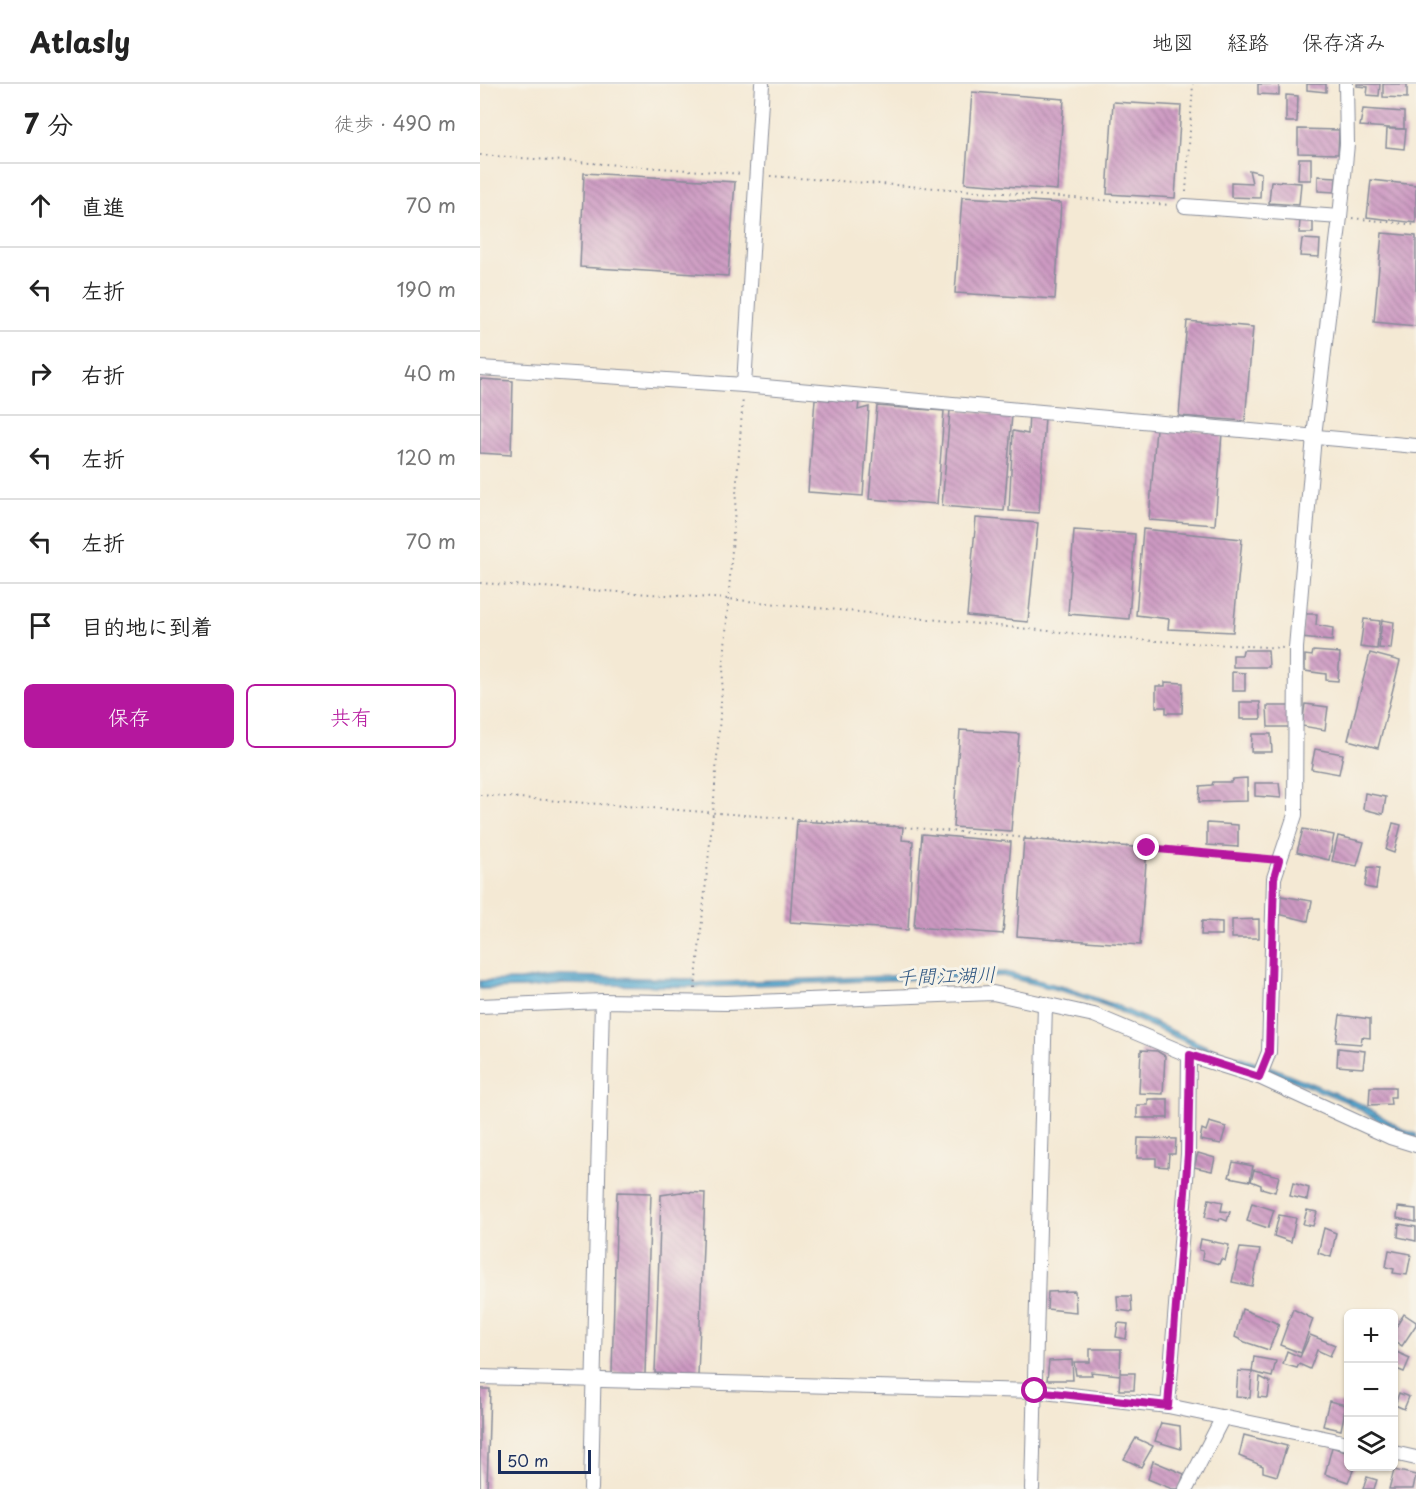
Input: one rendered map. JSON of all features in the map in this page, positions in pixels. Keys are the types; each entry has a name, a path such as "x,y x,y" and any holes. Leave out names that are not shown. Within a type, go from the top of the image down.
{"street":[{"path":"744,385 762,84"},
{"path":"1259,1077 1269,1052 1274,878 1295,815 1296,648 1314,436 1347,144 1346,84"},
{"path":"1185,206 1340,217"},
{"path":"480,368 744,385 1416,446"},
{"path":"480,1006 602,1001 694,1003 993,993 1094,1016 1190,1055 1259,1077 1390,1137 1416,1145"},
{"path":"591,1489 602,1001"},
{"path":"1032,1489 1045,1004"},
{"path":"1168,1406 1188,1154 1190,1055"},
{"path":"480,1377 1035,1391 1168,1406 1344,1442"},
{"path":"1186,1489 1223,1417"},
{"path":"1398,1454 1416,1458"}],"path":[{"path":"480,155 1185,206 1193,84"},
{"path":"1340,217 1416,225"},
{"path":"694,1003 713,813 744,385"},
{"path":"480,583 728,599 1139,640 1296,648"},
{"path":"480,795 1279,860"}],"water":[{"name":"千間江湖川","path":"1005,972 1068,988 1118,1006 1208,1047 1269,1066 1361,1104 1404,1130 1416,1134 1416,1138 1388,1126 1345,1101 1266,1070 1251,1067 1192,1045 1107,1006 1073,994 1003,976 703,987 563,984 527,988 480,989 480,981 559,976 694,979 694,983"}],"building":[{"path":"1258,84 1279,84 1279,95 1258,94"},
{"path":"1307,84 1326,84 1326,92 1307,90"},
{"path":"1357,84 1380,84 1379,96 1367,95 1368,87 1357,86"},
{"path":"1383,84 1407,84 1407,98 1383,97"},
{"path":"972,92 1064,99 1057,190 965,183"},
{"path":"1286,95 1298,96 1297,122 1286,122"},
{"path":"1113,102 1181,106 1175,198 1107,194"},
{"path":"1363,109 1404,112 1404,129 1360,126"},
{"path":"1298,129 1339,130 1338,154 1298,153"},
{"path":"1387,129 1406,129 1404,149 1386,147"},
{"path":"1299,158 1311,158 1311,180 1298,180"},
{"path":"1249,170 1261,173 1260,198 1231,197 1231,182 1252,183"},
{"path":"584,173 735,182 728,276 580,267"},
{"path":"1318,176 1336,177 1335,192 1318,191"},
{"path":"1371,180 1416,185 1416,223 1367,217"},
{"path":"1271,181 1301,183 1299,205 1269,203"},
{"path":"962,197 1061,203 1055,299 955,293"},
{"path":"1300,220 1313,221 1313,233 1299,233"},
{"path":"1382,233 1416,236 1416,326 1374,322"},
{"path":"1302,239 1320,240 1319,257 1300,256"},
{"path":"1187,321 1253,327 1245,421 1179,416"},
{"path":"480,379 513,381 511,455 480,453"},
{"path":"815,399 859,402 858,410 869,407 863,496 808,492"},
{"path":"877,406 944,411 937,504 869,499"},
{"path":"950,410 1012,415 1004,511 942,506"},
{"path":"1029,411 1045,417 1039,513 1009,511 1013,431 1028,434"},
{"path":"1156,428 1222,433 1215,525 1149,520"},
{"path":"976,518 1038,523 1028,622 967,616"},
{"path":"1143,529 1242,539 1233,632 1168,629 1169,619 1136,615"},
{"path":"1074,530 1135,534 1129,619 1068,614"},
{"path":"1303,614 1317,614 1316,625 1333,628 1332,641 1301,638"},
{"path":"1364,619 1380,621 1377,649 1360,647"},
{"path":"1382,620 1394,622 1391,649 1379,648"},
{"path":"1243,650 1268,650 1269,667 1233,667 1233,655 1242,655"},
{"path":"1313,651 1340,653 1338,681 1326,680 1326,674 1305,671 1305,655 1312,656"},
{"path":"1370,653 1400,661 1378,748 1348,740"},
{"path":"1232,672 1245,673 1245,691 1232,691"},
{"path":"1165,682 1183,683 1182,713 1166,713 1166,707 1156,707 1156,686 1165,686"},
{"path":"1240,702 1260,702 1261,719 1240,719"},
{"path":"1305,704 1328,707 1325,730 1302,726"},
{"path":"1267,706 1290,706 1290,727 1268,727"},
{"path":"960,730 1019,734 1011,831 953,827"},
{"path":"1252,734 1271,734 1272,752 1251,752"},
{"path":"1315,749 1343,754 1339,774 1311,769"},
{"path":"1247,778 1247,801 1199,802 1200,786"},
{"path":"1255,783 1279,783 1281,798 1255,796"},
{"path":"1365,793 1386,797 1383,814 1363,809"},
{"path":"797,821 903,827 902,840 913,841 908,930 790,922"},
{"path":"1207,823 1238,825 1238,847 1207,845"},
{"path":"1393,823 1401,825 1394,853 1386,850"},
{"path":"1303,829 1334,835 1329,860 1297,852"},
{"path":"922,834 1011,842 1003,934 914,927"},
{"path":"1338,836 1364,842 1357,866 1332,861"},
{"path":"1024,839 1147,848 1140,945 1017,936"},
{"path":"1368,867 1379,868 1376,889 1365,887"},
{"path":"1281,896 1312,901 1308,921 1278,914"},
{"path":"1259,919 1259,938 1232,938 1232,920"},
{"path":"1202,921 1222,922 1222,935 1201,935"},
{"path":"1340,1015 1370,1019 1370,1038 1362,1037 1361,1044 1336,1042"},
{"path":"1338,1048 1365,1051 1363,1068 1337,1066"},
{"path":"1141,1050 1157,1051 1165,1056 1163,1094 1139,1093"},
{"path":"1370,1087 1395,1087 1395,1097 1390,1097 1391,1104 1369,1105"},
{"path":"1148,1099 1168,1099 1168,1118 1137,1118 1137,1105 1148,1105"},
{"path":"1209,1122 1226,1127 1221,1144 1200,1140 1202,1129 1206,1131"},
{"path":"1138,1138 1176,1139 1175,1154 1169,1154 1168,1167 1156,1166 1156,1158 1137,1158"},
{"path":"1198,1153 1215,1158 1212,1171 1194,1167"},
{"path":"1233,1162 1253,1166 1250,1181 1229,1177"},
{"path":"1254,1170 1279,1176 1275,1192 1261,1188 1261,1185 1251,1181"},
{"path":"1293,1183 1309,1188 1307,1200 1290,1196"},
{"path":"617,1192 651,1193 645,1374 612,1373"},
{"path":"681,1192 705,1193 698,1376 655,1373 661,1195"},
{"path":"1209,1199 1223,1202 1221,1211 1230,1212 1227,1221 1205,1217"},
{"path":"1252,1203 1274,1210 1268,1228 1247,1221"},
{"path":"1398,1207 1416,1209 1416,1222 1397,1218"},
{"path":"1307,1210 1317,1212 1313,1226 1303,1224"},
{"path":"1279,1215 1296,1218 1291,1242 1274,1236"},
{"path":"1399,1224 1416,1227 1416,1241 1398,1237"},
{"path":"1324,1228 1336,1233 1331,1257 1318,1253"},
{"path":"1201,1239 1229,1245 1225,1261 1221,1259 1219,1264 1202,1259 1203,1251 1199,1250"},
{"path":"1240,1248 1260,1250 1252,1286 1232,1282"},
{"path":"1389,1250 1411,1254 1407,1275 1393,1273 1394,1269 1386,1267"},
{"path":"1075,1291 1076,1312 1047,1309 1048,1292"},
{"path":"1117,1296 1131,1296 1132,1312 1118,1310"},
{"path":"1242,1309 1279,1324 1269,1350 1235,1337"},
{"path":"1293,1309 1313,1319 1301,1353 1280,1345"},
{"path":"1404,1314 1416,1322 1402,1346 1398,1344 1398,1324"},
{"path":"1118,1323 1128,1324 1126,1339 1116,1337"},
{"path":"1310,1335 1335,1345 1330,1356 1317,1350 1310,1369 1299,1364 1297,1368 1283,1364 1287,1351 1300,1357"},
{"path":"1090,1349 1121,1349 1120,1373 1135,1373 1134,1390 1119,1390 1120,1375 1091,1372 1092,1375 1076,1375 1074,1362 1090,1362"},
{"path":"1398,1353 1410,1358 1404,1372 1398,1370"},
{"path":"1254,1357 1276,1361 1272,1377 1252,1372"},
{"path":"1072,1360 1073,1380 1047,1380 1049,1361"},
{"path":"1238,1371 1252,1372 1250,1398 1236,1397"},
{"path":"1260,1377 1270,1382 1268,1398 1258,1397"},
{"path":"480,1389 490,1389 487,1489 480,1489"},
{"path":"1399,1393 1409,1397 1404,1409 1398,1406"},
{"path":"1329,1401 1344,1405 1341,1430 1323,1426"},
{"path":"1161,1423 1180,1426 1181,1449 1155,1441"},
{"path":"1244,1435 1287,1446 1277,1476 1263,1472 1263,1466 1239,1456"},
{"path":"1136,1438 1153,1446 1141,1467 1124,1459"},
{"path":"1332,1447 1344,1452 1344,1471 1353,1471 1348,1482 1325,1474"},
{"path":"1153,1461 1184,1474 1179,1489 1172,1489 1148,1479"},
{"path":"1394,1471 1416,1475 1413,1489 1389,1489"},
{"path":"1367,1477 1377,1480 1374,1489 1363,1489"}],"route":[{"path":"1035,1391 1168,1406 1188,1154 1190,1055 1259,1077 1269,1052 1274,878 1279,860 1147,848"}]}
